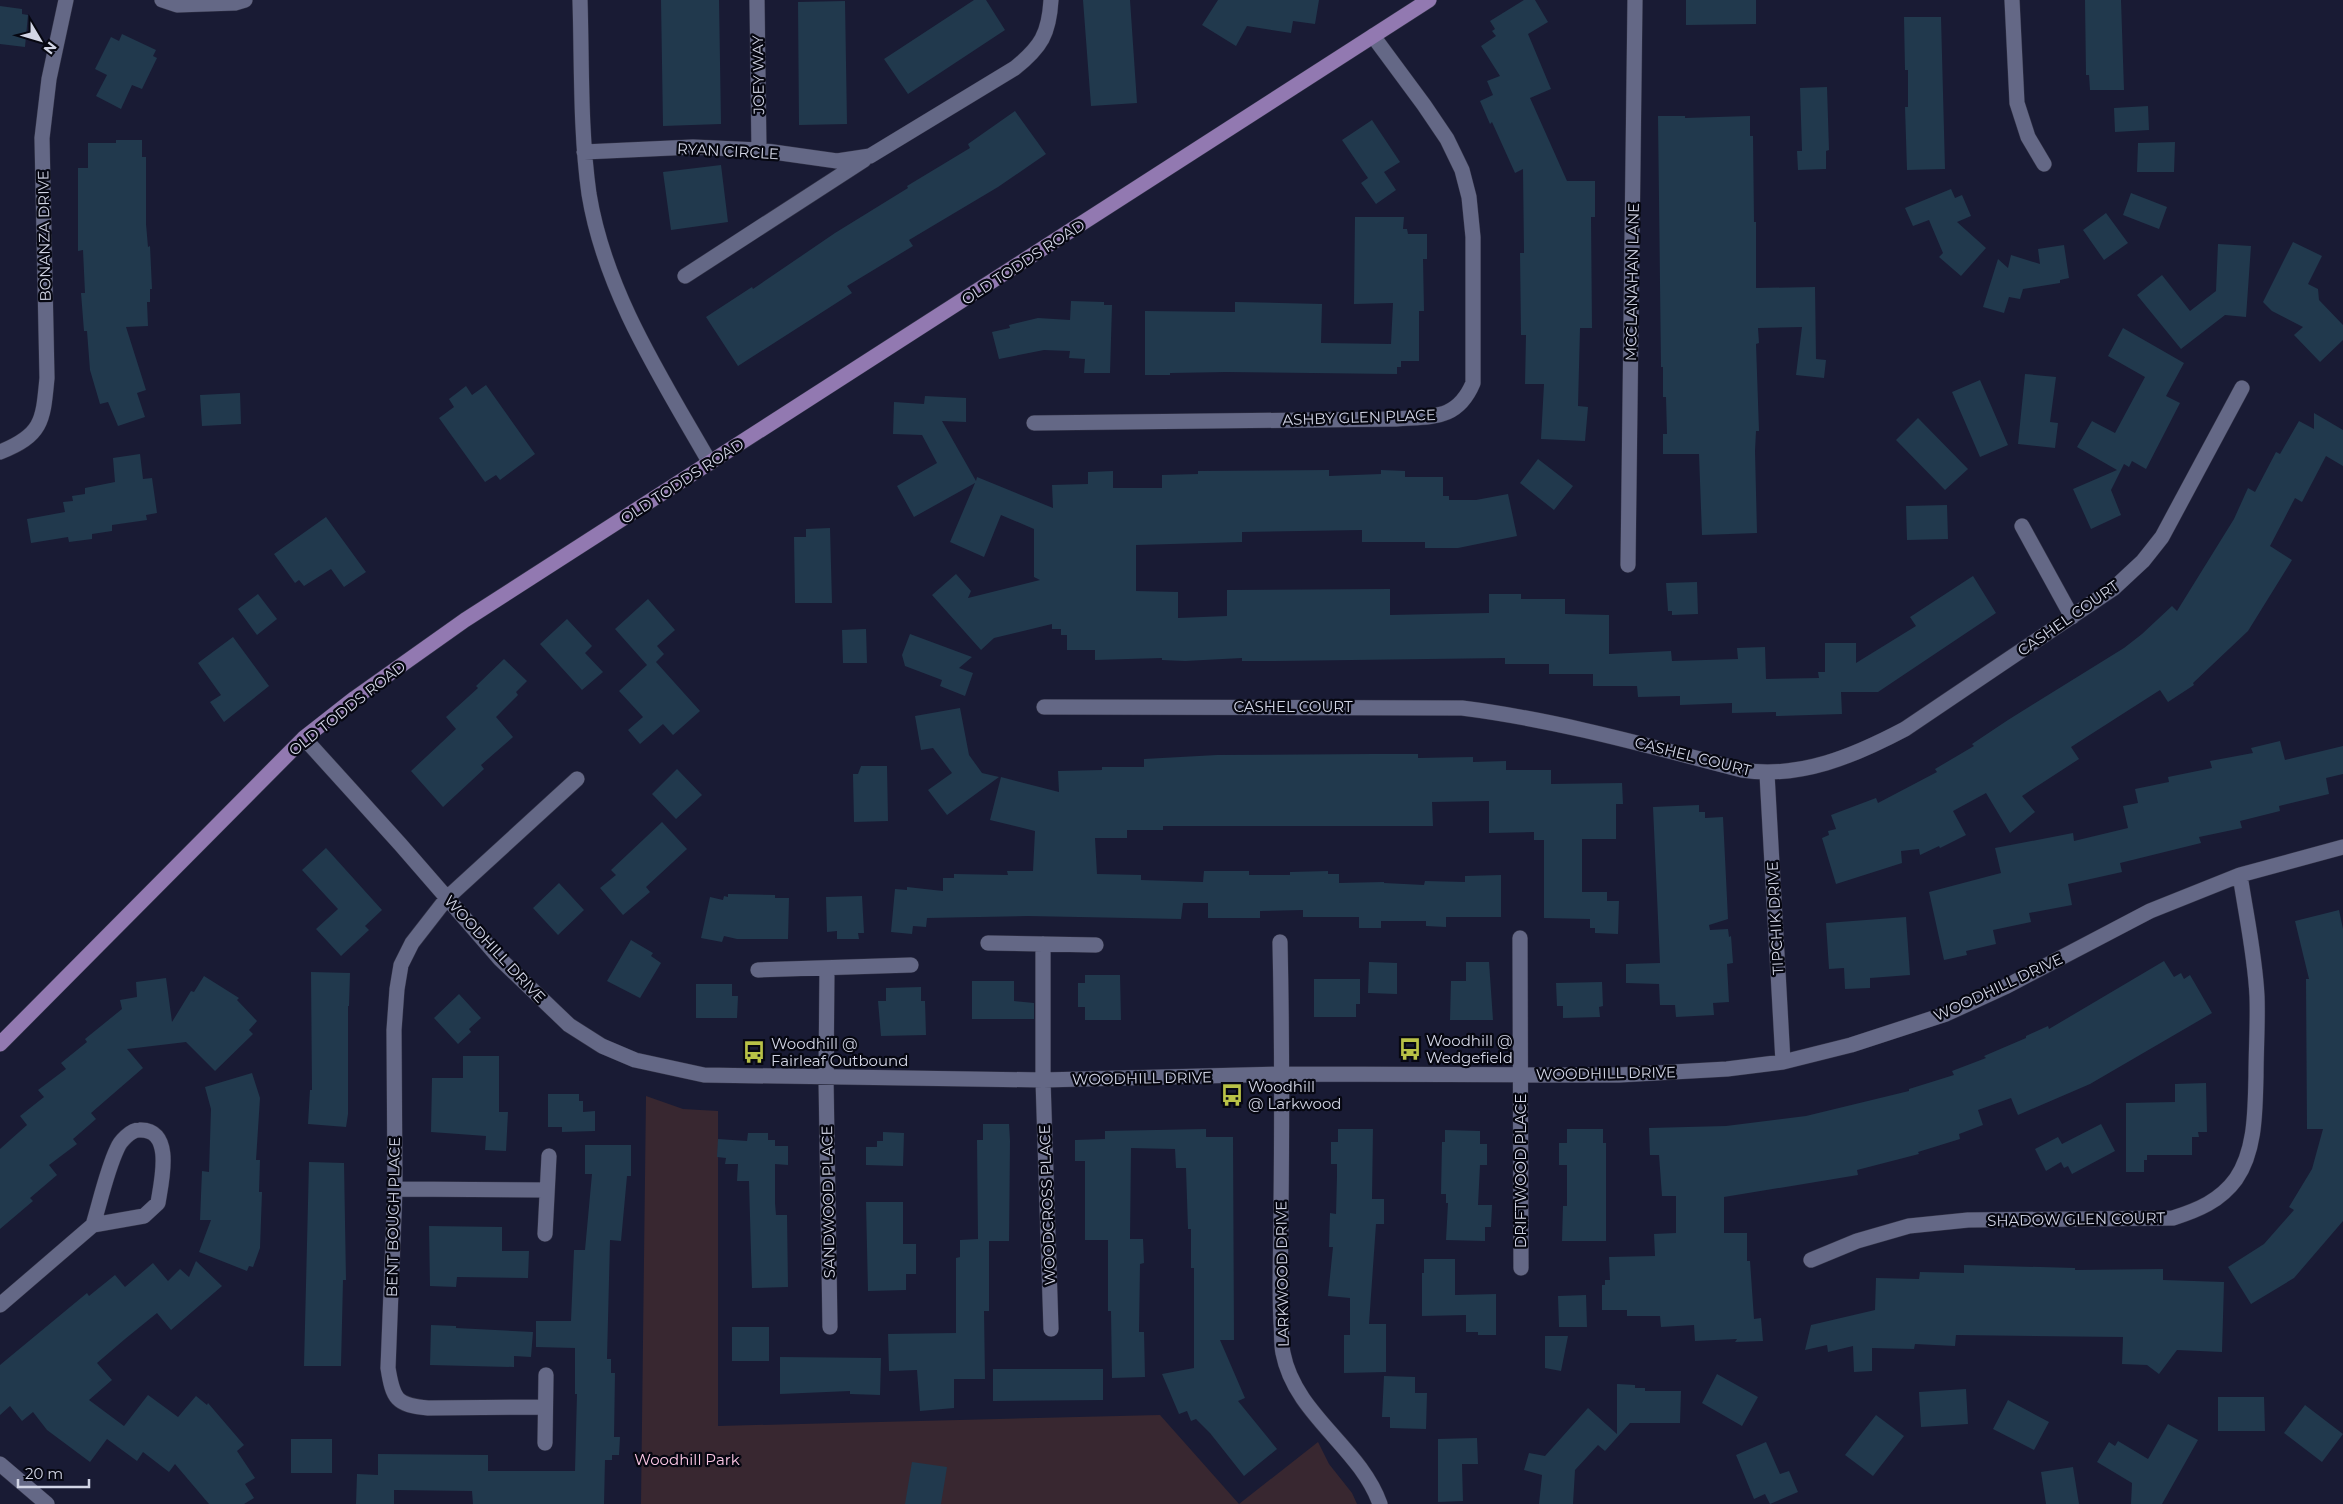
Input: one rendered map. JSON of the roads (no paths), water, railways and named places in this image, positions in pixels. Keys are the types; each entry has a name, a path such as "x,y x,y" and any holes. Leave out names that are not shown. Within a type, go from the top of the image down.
{"main road":[{"name":"OLD TODDS ROAD","path":"0,1044 304,738 355,698 465,620 1429,0"}],"street":[{"name":"BONANZA DRIVE","path":"0,452 15,446 32,433 44,415 47,378 42,138 49,78 66,0"},
{"path":"162,0 177,5 235,3 245,0"},
{"path":"580,0 584,152 590,196 609,270 644,347 710,463"},
{"name":"JOEY WAY","path":"757,0 758,150"},
{"name":"RYAN CIRCLE","path":"685,276 870,156 1007,73 1031,54 1042,41 1049,25 1051,0"},
{"name":"MCCLANAHAN LANE","path":"1628,565 1635,0"},
{"path":"2012,0 2017,103 2028,137 2044,164"},
{"name":"ASHBY GLEN PLACE","path":"1034,423 1396,419 1440,415 1454,410 1467,397 1473,383 1473,237 1469,197 1464,179 1446,139 1373,36"},
{"name":"RYAN CIRCLE","path":"584,152 693,147 758,150 837,161 870,156"},
{"name":"CASHEL COURT","path":"1044,707 1416,706 1462,708 1511,714 1581,728 1742,770 1767,774 1837,760 1869,748 1905,729 2114,588 2143,561 2162,537 2242,388"},
{"path":"2022,526 2072,617"},
{"name":"WOODHILL DRIVE","path":"304,738 500,959 569,1025 602,1046 635,1060 704,1075 1043,1080 1282,1074 1619,1075 1727,1069 1783,1062 1860,1042 1946,1014 2005,988 2150,911 2240,875 2343,847"},
{"name":"TIPCHIK DRIVE","path":"1767,774 1783,1062"},
{"name":"BENT BOUGH PLACE","path":"545,1407 428,1408 408,1406 397,1400 391,1387 388,1368 395,1189 394,1030 397,989 402,965 412,943 447,898 577,779"},
{"name":"SHADOW GLEN COURT","path":"1811,1260 1857,1241 1909,1226 1968,1220 2173,1218 2196,1211 2219,1197 2237,1178 2250,1148 2255,1102 2257,997 2254,958 2240,875"},
{"name":"DRIFTWOOD PLACE","path":"1520,938 1521,1268"},
{"name":"LARKWOOD DRIVE","path":"1280,942 1282,1074 1280,1309 1283,1354 1299,1392 1339,1445 1362,1468 1376,1492 1380,1504"},
{"path":"988,943 1096,945"},
{"name":"WOODCROSS PLACE","path":"1044,944 1043,1080 1051,1329"},
{"path":"758,970 912,965"},
{"name":"SANDWOOD PLACE","path":"828,968 826,1078 830,1327"},
{"path":"0,1305 93,1226 144,1216 158,1203 164,1159 162,1146 157,1138 148,1130 137,1130 126,1137 117,1148 93,1226"},
{"path":"545,1234 549,1156"},
{"path":"395,1189 547,1190"},
{"path":"545,1443 546,1375"},
{"path":"0,1464 47,1504"}],"place":[{"name":"Woodhill @ Wedgefield","path":"1410,1049"},
{"name":"Woodhill @ Fairleaf Outbound","path":"754,1052"},
{"name":"Woodhill @ Larkwood","path":"1232,1095"}],"park label":[{"name":"Woodhill Park","path":"687,1459"}]}
